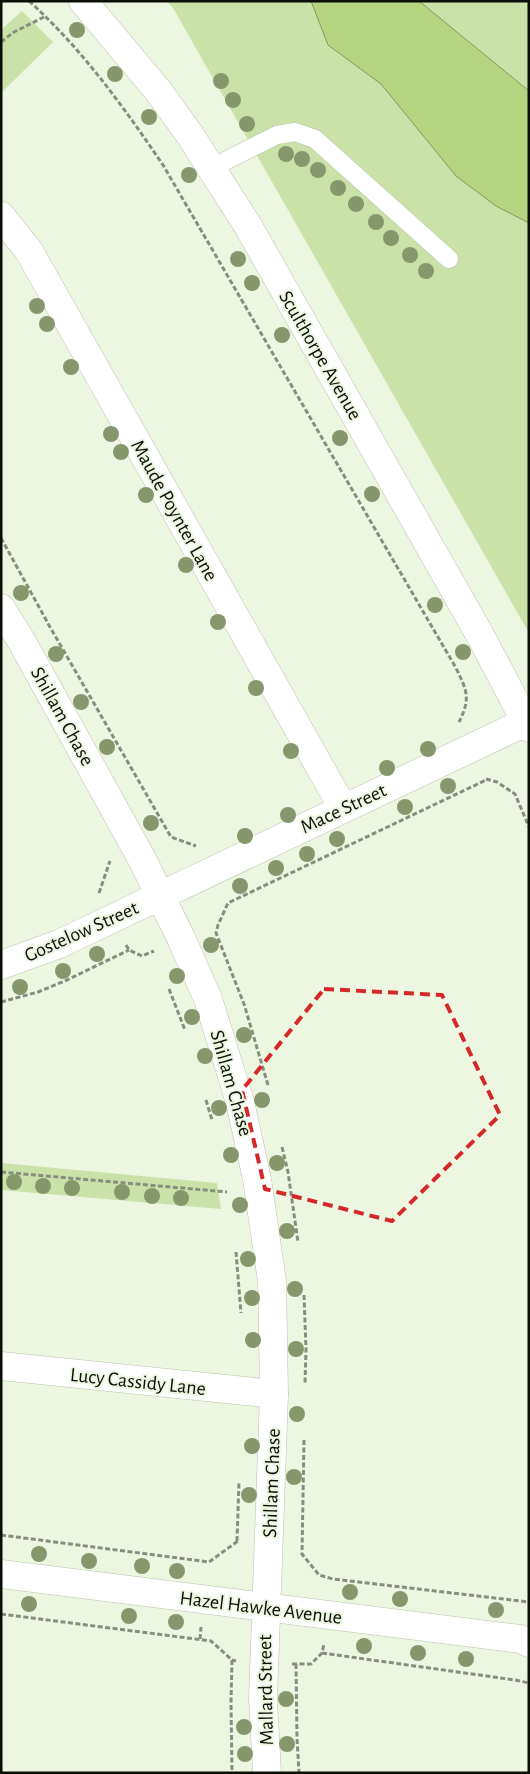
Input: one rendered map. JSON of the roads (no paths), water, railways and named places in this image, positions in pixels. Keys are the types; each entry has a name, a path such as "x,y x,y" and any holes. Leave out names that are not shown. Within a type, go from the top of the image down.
{"street":[{"name":"Sculthorpe Avenue","path":"83,1 160,92 253,235 480,635 527,725"},
{"name":"Maude Poynter Lane","path":"1,216 28,251 343,808"},
{"name":"Shillam Chase","path":"1,608 22,642 118,815 160,895 208,999 242,1112 257,1179 272,1281 274,1394 265,1608"},
{"name":"Mace Street","path":"160,895 471,748 527,725"},
{"name":"Gostelow Street","path":"1,965 58,944 160,895"},
{"name":"Lucy Cassidy Lane","path":"1,1366 274,1394"},
{"name":"Hazel Hawke Avenue","path":"1,1574 526,1640"},
{"name":"Mallard Street","path":"265,1608 263,1700 267,1773"}],"lane":[{"path":"211,168 277,135 295,132 315,139 449,259"}]}
